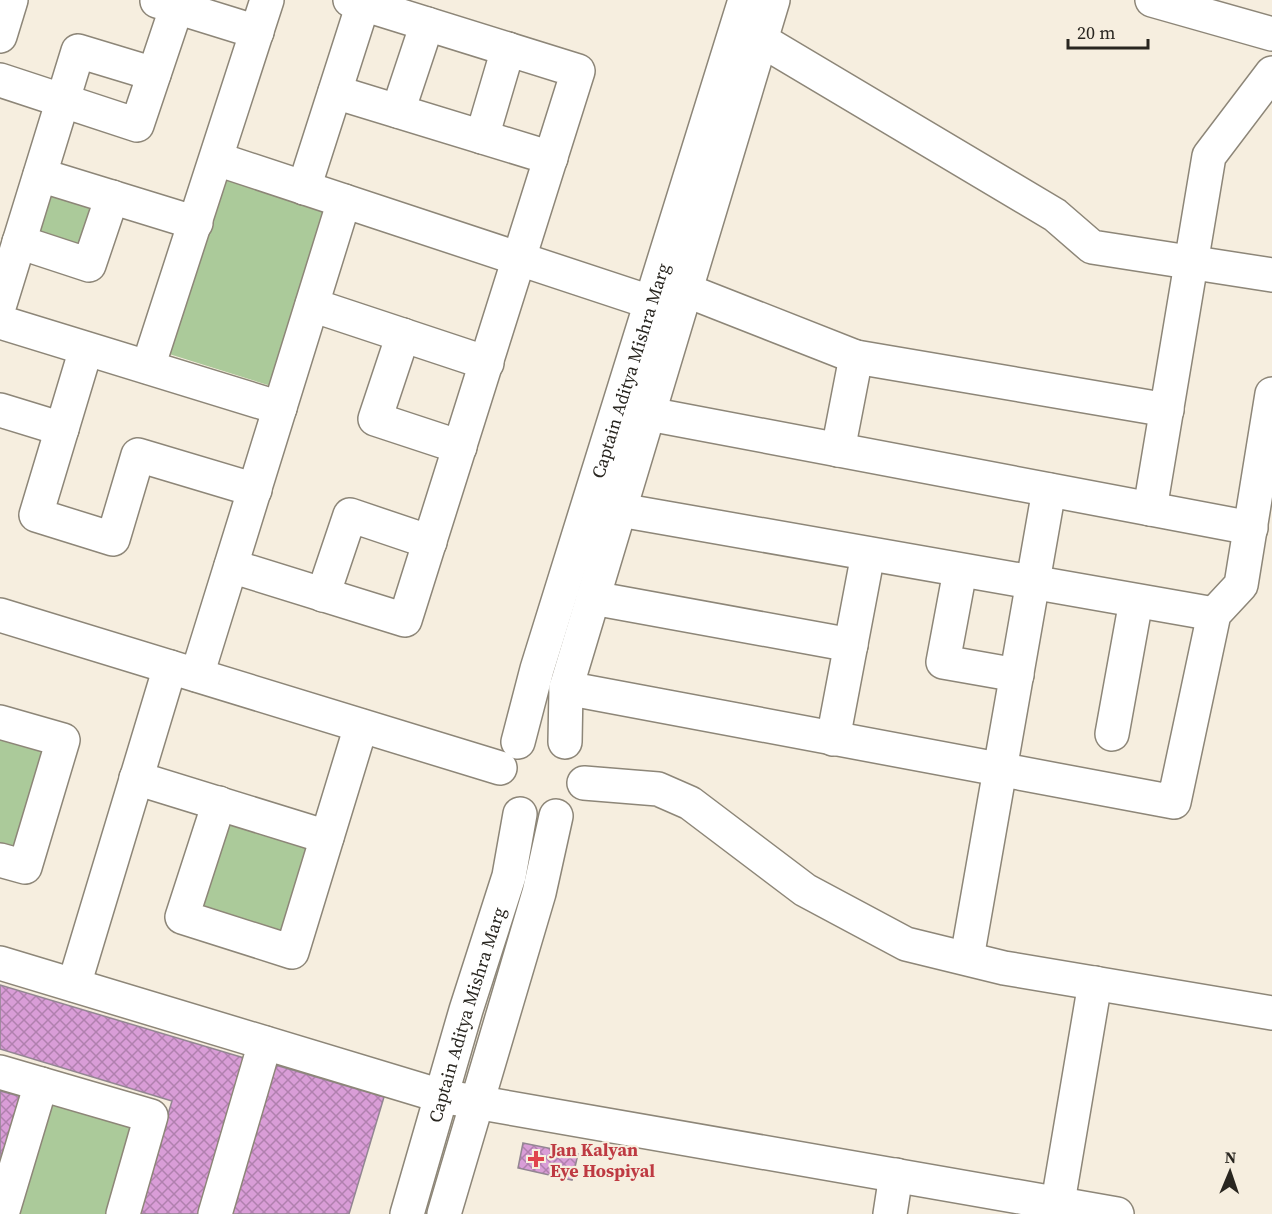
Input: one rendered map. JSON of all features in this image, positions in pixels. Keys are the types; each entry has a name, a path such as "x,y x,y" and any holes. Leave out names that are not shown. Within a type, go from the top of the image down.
{"street":[{"path":"0,36 11,0"},
{"path":"148,367 267,0"},
{"name":"Captain Aditya Mishra Marg","path":"565,742 566,688 649,414 669,296 745,0"},
{"name":"Captain Aditya Mishra Marg","path":"518,742 537,669 761,40 773,0"},
{"path":"1152,0 1272,34"},
{"path":"0,80 137,125 154,74 170,2 257,32"},
{"path":"231,566 405,620 578,71 356,2 335,92 304,188"},
{"path":"398,111 427,24"},
{"path":"761,40 1055,215 1092,247 1272,275"},
{"path":"482,137 508,49"},
{"path":"0,304 78,51 154,74"},
{"path":"1150,508 1209,156 1272,73"},
{"path":"335,92 551,158"},
{"path":"217,159 519,259 669,296 856,357 1167,410"},
{"path":"40,175 196,223"},
{"path":"19,242 89,265 112,197"},
{"path":"74,986 136,778 231,566 344,201"},
{"path":"312,305 487,363"},
{"path":"0,322 280,408"},
{"path":"403,335 375,419 460,447"},
{"path":"86,348 36,516 113,539 138,455 255,490"},
{"path":"838,450 856,357"},
{"path":"566,688 1174,802 1214,614 1241,585 1251,528 1266,468 1272,394"},
{"path":"0,410 62,429"},
{"path":"649,414 1251,528"},
{"path":"967,958 1049,490"},
{"path":"620,510 1214,614"},
{"path":"323,595 350,515 430,542"},
{"path":"833,739 868,554"},
{"path":"960,570 943,662 1017,675"},
{"path":"593,598 851,645"},
{"path":"1112,735 1136,601"},
{"path":"0,615 500,768"},
{"path":"0,722 63,740 25,867 0,860"},
{"path":"219,803 182,917 292,952 361,726"},
{"path":"543,736 565,742 577,754 583,769 584,783 576,802 565,812 538,820 520,814 511,807 501,790 500,768 505,755 518,742 543,736"},
{"path":"136,778 327,837"},
{"path":"584,783 658,789 690,803 805,890 906,944 1095,983 1272,1013"},
{"name":"Captain Aditya Mishra Marg","path":"408,1214 441,1096 509,876 520,814"},
{"name":"Captain Aditya Mishra Marg","path":"444,1214 539,893 556,816"},
{"path":"0,963 441,1096 896,1175 1057,1209 1117,1214"},
{"path":"1057,1209 1095,983"},
{"path":"215,1214 265,1043"},
{"path":"0,1072 151,1116 123,1214"},
{"path":"2,1214 41,1084"},
{"path":"890,1214 896,1175"}],"green space":[{"path":"222,176 326,209 271,386 166,353"},
{"path":"43,182 103,200 87,252 27,234"},
{"path":"0,733 49,748 14,857 0,852"},
{"path":"224,815 315,843 284,940 193,912"},
{"path":"51,1103 136,1127 110,1214 19,1214"}],"building":[{"path":"0,985 251,1060 204,1214 138,1214 172,1101 0,1049"},
{"path":"272,1064 384,1097 349,1214 228,1214"},
{"path":"0,1091 26,1098 0,1186"},
{"path":"523,1143 578,1154 572,1180 518,1168"}],"place":[{"name":"Jan Kalyan Eye Hospiyal","path":"536,1159"}]}
